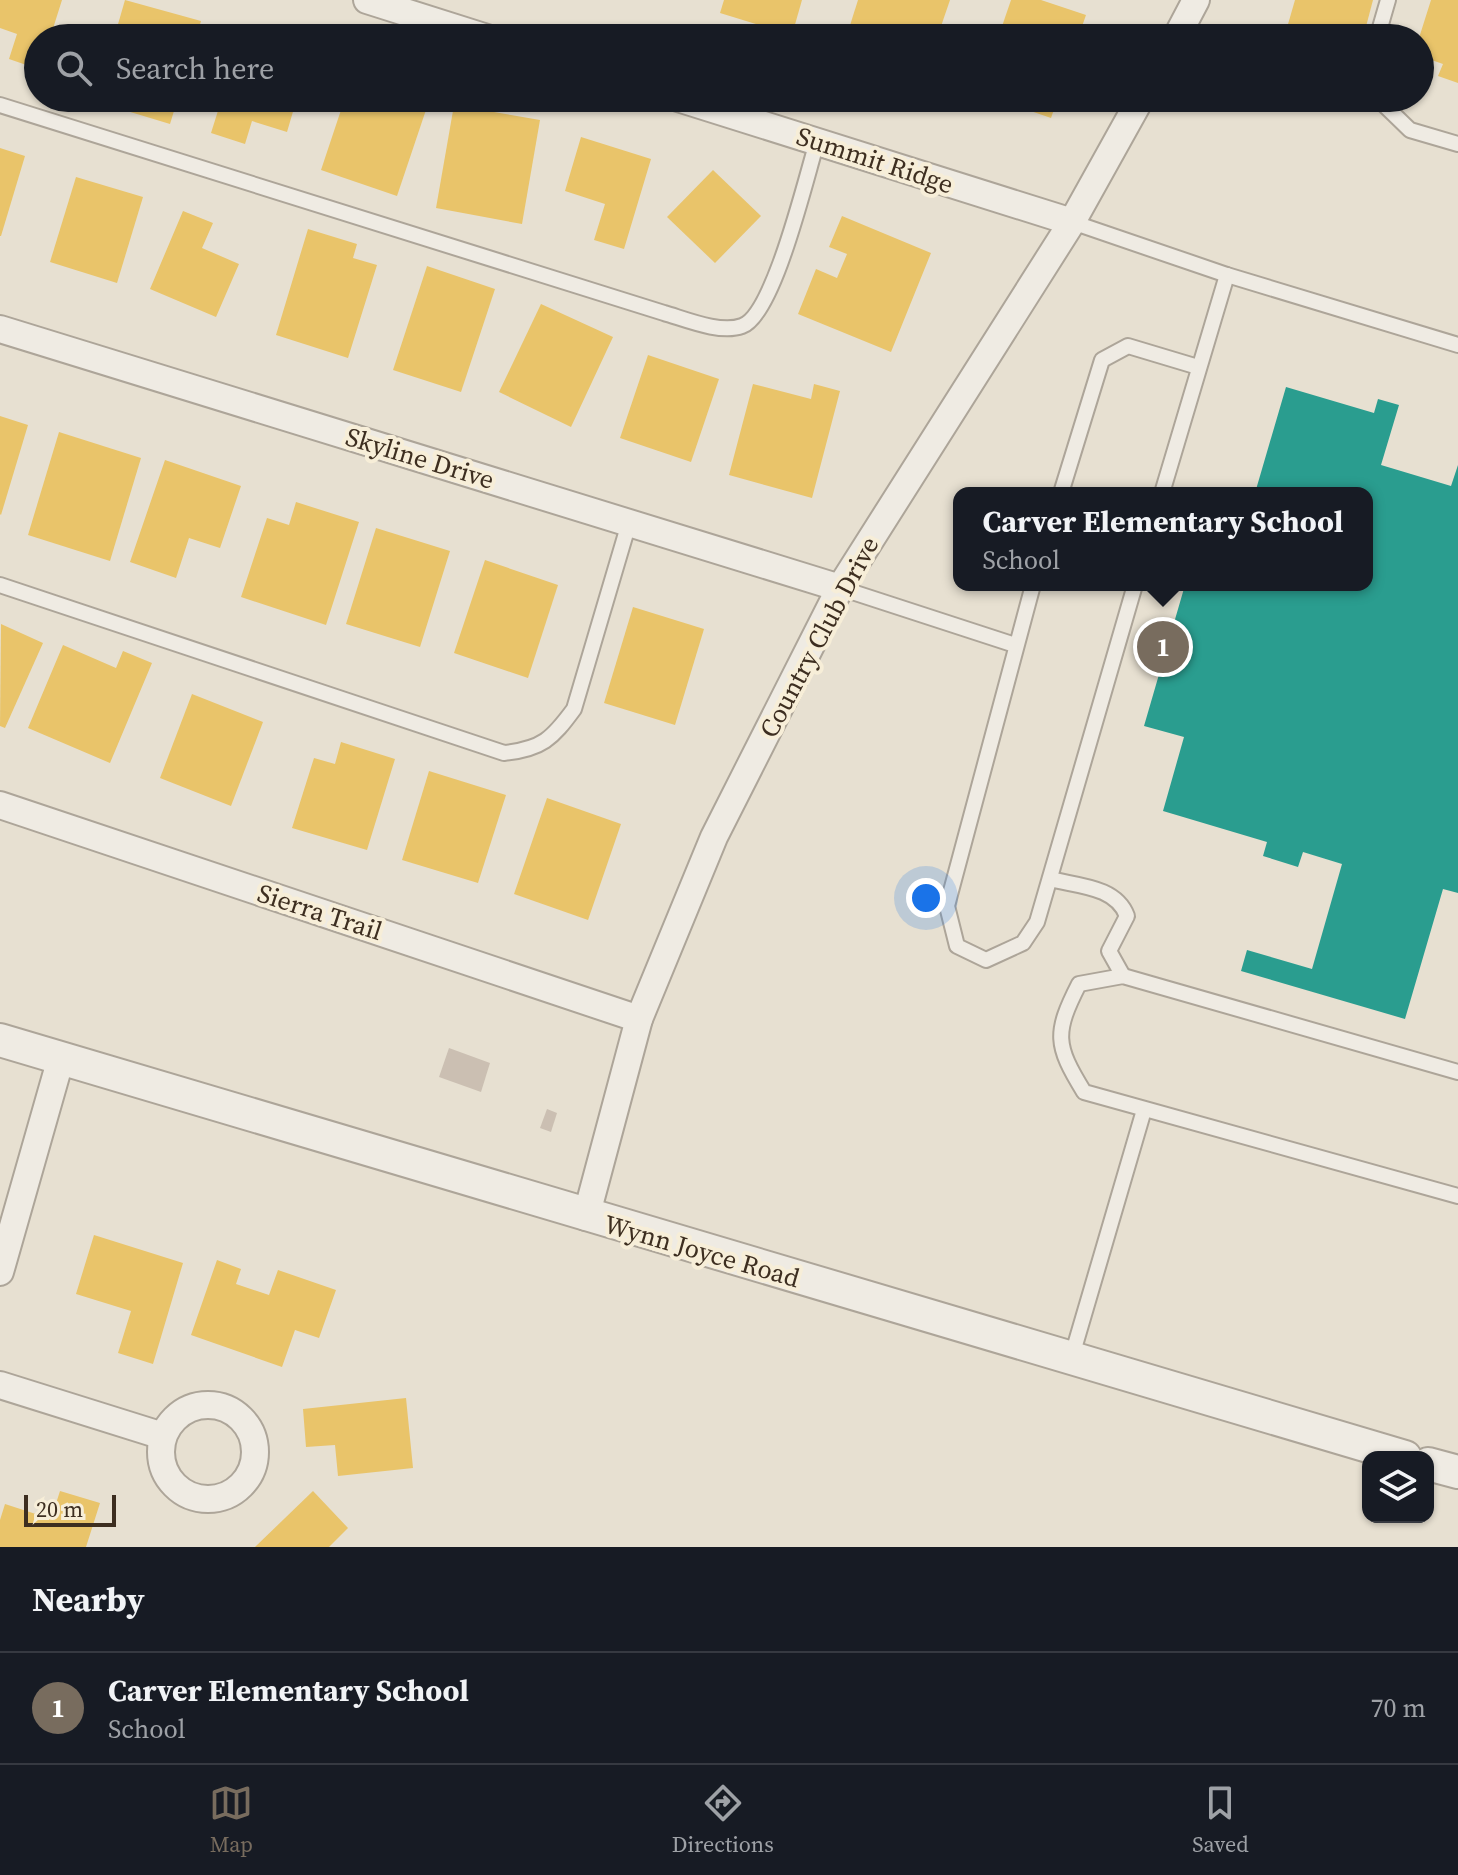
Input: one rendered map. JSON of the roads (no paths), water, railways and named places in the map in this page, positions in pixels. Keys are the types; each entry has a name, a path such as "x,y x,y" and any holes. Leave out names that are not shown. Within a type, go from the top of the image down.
{"street":[{"path":"367,0 443,24"},
{"path":"1183,24 1196,0"},
{"name":"Summit Ridge","path":"722,112 1072,222"},
{"name":"Country Club Drive","path":"586,1217 639,1019 714,837 840,588 1072,222 1133,112"},
{"name":"Skyline Drive","path":"0,329 840,588"},
{"name":"Sierra Trail","path":"0,805 639,1019"},
{"name":"Wynn Joyce Road","path":"0,1040 586,1217 1385,1451"},
{"path":"0,1272 61,1058"},
{"path":"0,1385 163,1436"},
{"path":"1434,1466 1458,1472"}],"lane":[{"path":"1381,24 1388,0"},
{"path":"0,105 635,304 718,327 742,327 758,315 774,282 817,142"},
{"path":"1391,112 1410,130 1458,144"},
{"path":"1072,222 1227,275 1458,345"},
{"path":"1164,487 1227,275"},
{"path":"1063,487 1102,360 1128,346 1198,367"},
{"path":"0,585 504,753 534,750 559,730 574,709 629,523"},
{"path":"840,588 1015,645"},
{"path":"1031,591 947,906 957,946 986,960 1023,943 1037,922 1133,591"},
{"path":"1050,879 1112,894 1123,906 1127,916 1109,951 1123,976"},
{"path":"1458,1072 1123,976 1079,984 1061,1019 1063,1058 1084,1092 1458,1196"},
{"path":"1071,1359 1144,1110"}],"place":[{"name":"Carver Elementary School","path":"1163,647"}]}
